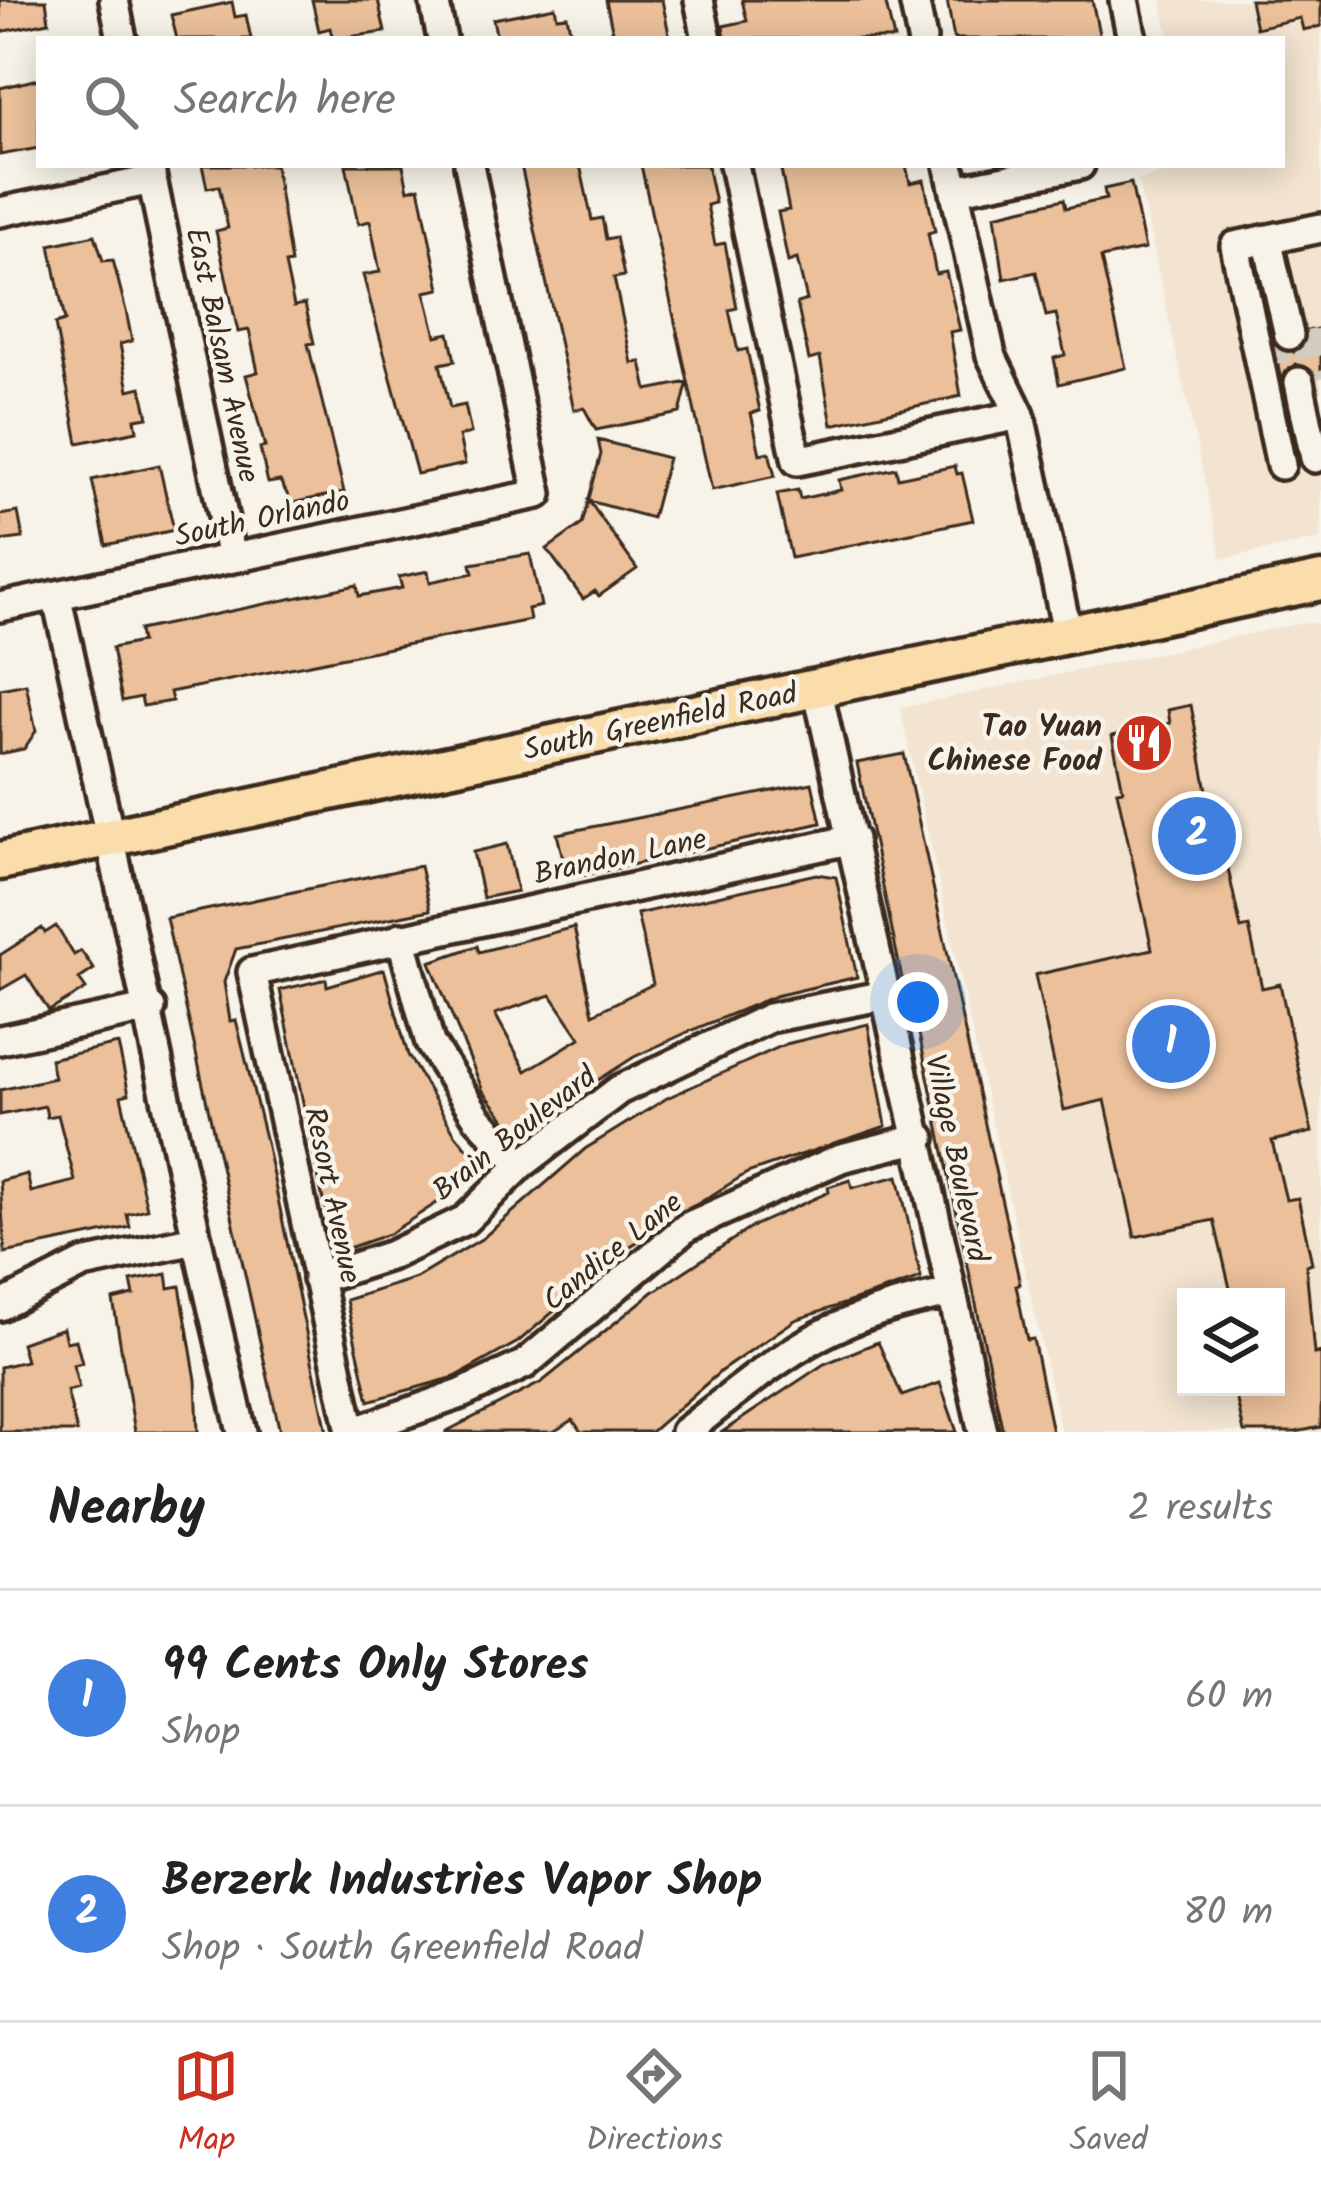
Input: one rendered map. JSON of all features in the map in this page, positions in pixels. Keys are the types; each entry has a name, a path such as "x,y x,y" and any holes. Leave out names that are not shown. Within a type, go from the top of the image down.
{"main road":[{"name":"South Greenfield Road","path":"0,861 1321,581"}],"street":[{"path":"114,0 121,36"},
{"path":"434,0 441,36"},
{"path":"699,0 706,36"},
{"path":"914,0 921,36"},
{"path":"1124,0 1131,36"},
{"name":"South Orlando","path":"0,608 538,494 470,168"},
{"path":"735,168 797,460 1020,415"},
{"path":"1050,168 952,178 991,355 1020,415 1068,634"},
{"path":"0,212 151,173"},
{"name":"East Balsam Avenue","path":"151,173 232,558"},
{"path":"1321,228 1235,246 1299,461 1299,382 1321,409"},
{"path":"1268,239 1289,334"},
{"path":"56,595 151,1007 195,1240 242,1432"},
{"name":"Village Boulevard","path":"817,687 983,1432"},
{"name":"Brandon Lane","path":"252,972 853,839"},
{"path":"400,937 430,1043 477,1118 521,1165"},
{"name":"Resort Avenue","path":"252,972 351,1432"},
{"name":"Brain Boulevard","path":"317,1279 392,1255 465,1220 521,1165 620,1090 769,1018 886,995"},
{"path":"0,1040 151,1007"},
{"name":"Candice Lane","path":"351,1432 461,1394 525,1364 687,1227 770,1185 841,1158 921,1138"},
{"path":"0,1306 82,1264 195,1240"},
{"path":"686,1432 807,1338 882,1306 952,1294"}],"shaded area":[{"path":"1161,0 1321,0 1321,539 1222,559 1138,180 1186,168 1285,168 1285,36 1169,36"},
{"path":"1305,622 1321,625 1321,1432 1061,1432 900,708"}],"building":[{"path":"0,0 46,0 49,22 0,32"},
{"path":"312,0 378,0 385,32 332,36 330,28 319,31"},
{"path":"606,0 662,0 669,36 613,36"},
{"path":"742,0 885,0 893,36 725,36 723,26 747,21"},
{"path":"947,0 1092,0 1099,36 953,36"},
{"path":"1250,0 1321,0 1321,26 1303,30 1300,18 1256,28"},
{"path":"232,2 235,17 246,15 250,36 176,36 171,15"},
{"path":"555,7 557,17 567,16 571,36 496,36 493,19"},
{"path":"36,80 36,149 0,155 0,88"},
{"path":"203,168 275,168 291,263 285,264 294,306 305,304 314,343 308,344 344,492 292,503 280,481 268,483 260,448 265,447 246,375 258,372 249,330 238,332 216,231 228,228 219,186 207,188"},
{"path":"347,168 404,168 408,190 419,187 440,289 425,292 436,336 449,333 455,361 440,364 450,408 465,405 471,433 459,436 465,464 417,474 363,275 380,272 370,221 358,224"},
{"path":"522,168 581,168 592,220 602,218 606,239 616,237 624,276 614,278 632,363 641,362 647,390 688,382 680,413 596,430 584,408 574,410"},
{"path":"642,168 708,168 715,203 707,205 715,245 725,243 737,308 729,310 738,351 747,349 760,411 751,413 760,454 769,452 775,476 712,490"},
{"path":"781,168 907,168 910,183 924,180 935,231 928,233 936,274 946,272 960,330 950,332 961,396 832,425 820,357 809,360 797,303 807,300 797,259 788,262 778,212 789,210"},
{"path":"1131,183 1145,249 1101,258 1126,368 1059,384 1054,358 1065,355 1056,314 1046,316 1036,272 1004,279 995,215 1064,199 1066,208 1106,199 1104,189"},
{"path":"95,235 103,261 113,260 126,311 132,341 120,344 129,390 141,387 148,417 135,419 137,431 78,443 55,324 65,321 50,245"},
{"path":"1321,328 1321,375 1296,364 1282,380 1274,344 1294,352 1306,341 1307,331"},
{"path":"598,440 668,458 652,518 589,501 637,569 599,596 595,591 583,599 547,549 582,524 601,454"},
{"path":"159,465 174,530 106,545 92,480"},
{"path":"955,466 957,474 962,473 973,520 791,558 777,494 798,490 800,499 841,490 839,480 896,468 898,478"},
{"path":"18,512 23,538 0,541 0,515"},
{"path":"530,554 541,606 528,609 530,620 170,692 172,701 143,706 141,697 122,701 112,648 141,642 139,630 357,585 359,596 402,588 399,577 428,571 430,582 473,573 471,564"},
{"path":"26,684 36,731 24,749 0,754 0,689"},
{"path":"1191,705 1221,865 1227,864 1241,929 1249,927 1262,988 1280,984 1312,1132 1272,1141 1286,1200 1298,1198 1312,1263 1306,1265 1314,1354 1321,1352 1321,1427 1296,1432 1244,1432 1236,1396 1285,1396 1285,1288 1230,1288 1214,1220 1135,1237 1105,1100 1064,1110 1035,975 1152,949 1117,791 1123,790 1112,736 1170,723 1168,710"},
{"path":"904,754 1020,1284 1016,1285 1027,1340 1033,1339 1052,1432 1003,1432 919,1034 907,982 903,983 857,763"},
{"path":"812,783 821,823 568,879 557,834"},
{"path":"507,844 517,891 483,898 473,852"},
{"path":"420,866 430,910 236,949 224,982 230,1021 236,1020 266,1142 327,1432 280,1432 166,918"},
{"path":"816,874 836,877 857,977 775,996 690,1031 634,1057 516,1133 483,1091 430,962 477,946 479,952 574,927 593,1014 653,984 637,914","holes":["551,995 580,1038 526,1071 495,1014"]},
{"path":"56,926 74,955 81,951 94,969 79,979 86,989 49,1011 26,975 0,990 0,955 42,928 45,933"},
{"path":"384,969 408,1055 455,1134 486,1171 389,1234 340,1251 324,1205 280,990 326,979 327,986"},
{"path":"868,1024 886,1126 747,1173 629,1247 518,1342 455,1377 369,1401 346,1300 416,1278 483,1238 585,1149 667,1098 786,1044"},
{"path":"118,1044 129,1094 121,1096 147,1209 127,1214 130,1227 5,1253 0,1181 27,1174 31,1192 75,1181 58,1115 47,1117 45,1106 0,1115 0,1090 54,1078 50,1059"},
{"path":"898,1176 921,1278 795,1320 721,1371 651,1432 581,1432 573,1420 553,1432 445,1432 542,1382 653,1292 755,1225 829,1192 828,1187 850,1180 852,1188"},
{"path":"167,1274 169,1288 180,1286 196,1380 198,1432 135,1432 113,1300 134,1295 131,1281"},
{"path":"63,1328 66,1342 76,1340 82,1363 73,1365 79,1388 67,1391 77,1432 0,1432 0,1367 26,1361 21,1343"},
{"path":"878,1342 902,1396 940,1383 957,1432 722,1432 824,1364"}],"tunnel":[{"path":"1305,331 1314,379"},
{"path":"1273,338 1284,385"}],"place":[{"name":"Tao Yuan Chinese Food","path":"1144,743"},
{"name":"Berzerk Industries Vapor Shop","path":"1197,836"},
{"name":"99 Cents Only Stores","path":"1171,1044"}]}
